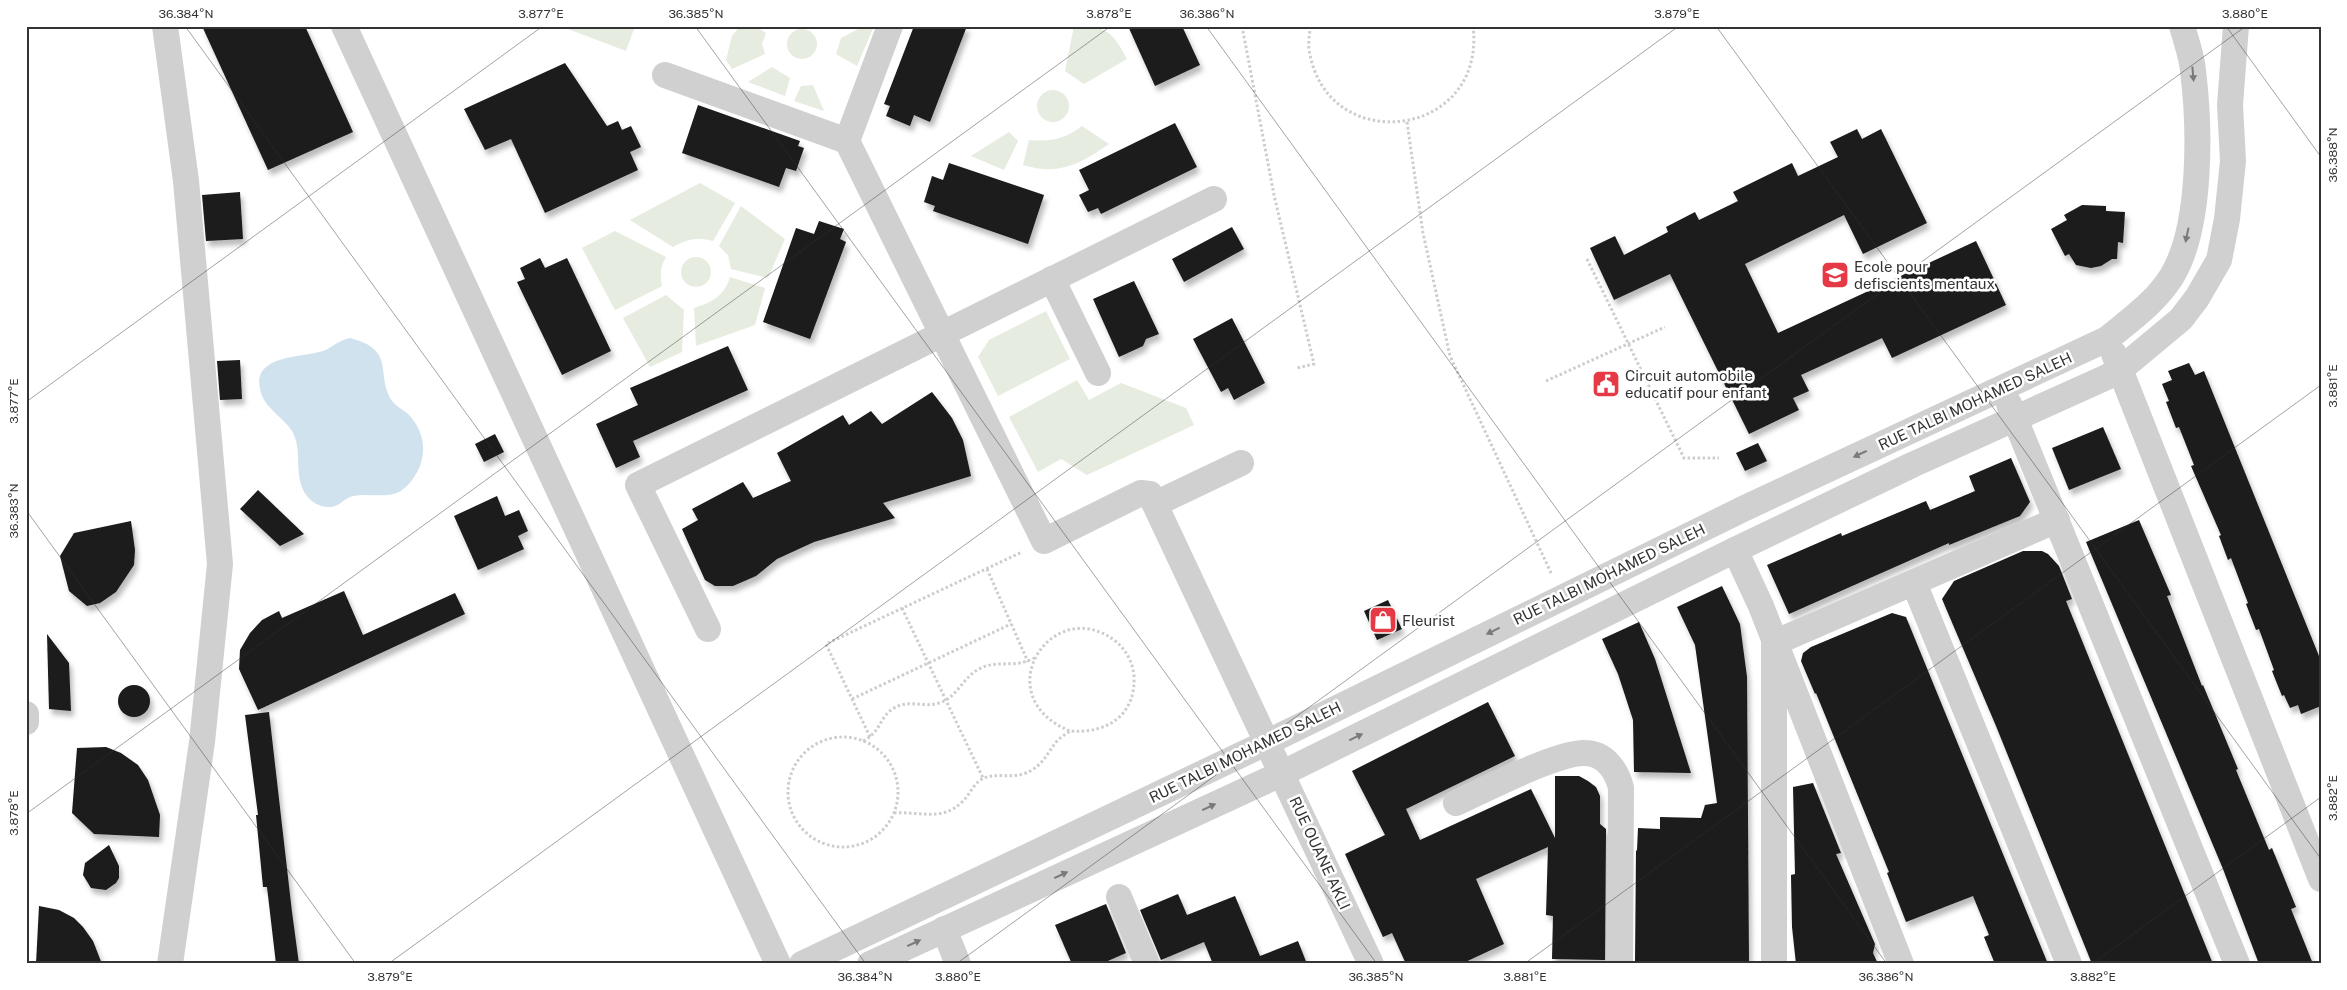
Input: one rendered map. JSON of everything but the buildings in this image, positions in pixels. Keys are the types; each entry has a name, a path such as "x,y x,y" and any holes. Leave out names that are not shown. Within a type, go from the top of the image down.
{"street":[{"path":"165,26 186,181 220,564 202,742 170,964"},
{"path":"344,26 778,964"},
{"path":"847,141 890,26"},
{"name":"RUE TALBI MOHAMED SALEH","path":"802,964 1268,742 1854,456 2107,339 2157,296 2172,276 2188,238 2197,157 2193,70 2182,26"},
{"name":"RUE TALBI MOHAMED SALEH","path":"870,964 1283,773 1735,550 1912,465 2016,419 2121,369 2181,319 2197,298 2219,260 2227,218 2233,161 2230,105 2236,26"},
{"path":"665,75 847,141 1044,541 1142,493 1150,494 1156,504 1241,463"},
{"path":"708,629 638,485 1214,199"},
{"path":"1052,279 1098,373"},
{"path":"2107,339 2121,369 2321,879"},
{"path":"2002,389 2016,419 2237,964"},
{"name":"RUE OUANE AKLI","path":"1156,504 1371,964"},
{"path":"1774,643 2057,520"},
{"path":"1735,550 1774,643 1901,964"},
{"path":"1914,583 2069,964"},
{"path":"1774,643 1774,964"},
{"path":"26,714 26,722"},
{"path":"1456,803 1565,755 1587,752 1607,761 1617,773 1622,788 1620,964"},
{"path":"1119,898 1147,964"},
{"path":"944,929 958,964"}],"path":[{"path":"1242,26 1274,195 1314,364 1297,368"},
{"path":"1310,26 1309,48 1316,74 1331,97 1354,114 1380,123 1407,122 1434,113 1455,95 1469,71 1475,44 1473,26"},
{"path":"1407,122 1423,233 1450,356 1562,597"},
{"path":"1587,259 1684,458 1719,458"},
{"path":"1546,381 1665,327"},
{"path":"870,737 826,644 1044,541"},
{"path":"987,569 1028,662"},
{"path":"902,608 983,778"},
{"path":"852,699 1011,624"},
{"path":"1073,629 1090,629 1106,634 1119,644 1129,658 1134,674 1133,691 1127,706 1117,720 1103,729 1086,733 1070,732 1056,726 1043,716 1035,703 1030,688 1030,673 1034,658 1044,644 1058,634 1073,629"},
{"path":"863,741 875,734 884,717 894,708 908,703 938,704 954,695 963,681 979,669 995,664 1020,665 1034,658"},
{"path":"894,813 910,811 938,815 952,810 963,802 977,782 983,778 990,775 1012,776 1026,773 1043,763 1058,740 1070,732"},
{"path":"846,737 863,741 879,750 891,764 898,782 898,800 894,813 881,832 865,842 848,847 829,845 813,838 800,826 791,810 788,792 791,774 799,758 812,746 828,738 846,737"}],"shaded area":[{"path":"560,26 635,26 626,51"},
{"path":"740,26 755,26 766,33 762,44 765,54 732,69 726,60 732,36"},
{"path":"864,26 874,26 857,66 836,54 841,38"},
{"path":"1074,26 1094,27 1107,32 1117,42 1127,59 1084,84 1065,71"},
{"path":"802,29 813,33 817,44 813,55 802,59 791,55 787,44 791,33"},
{"path":"772,67 790,78 785,96 748,82"},
{"path":"813,85 824,111 794,101 801,86"},
{"path":"1053,90 1059,91 1064,95 1068,100 1068,112 1064,117 1059,121 1053,122 1047,121 1042,117 1038,112 1037,106 1038,100 1042,95 1047,91"},
{"path":"1082,126 1109,144 1069,166 1048,169 1023,165 1029,140 1057,139 1070,134"},
{"path":"1009,132 1018,141 1004,170 971,156"},
{"path":"700,183 735,203 713,241 693,239 673,247 630,220"},
{"path":"741,206 785,239 768,278 731,269 728,255 719,246"},
{"path":"615,231 666,257 661,271 662,286 615,310 582,248"},
{"path":"696,257 702,258 710,266 710,278 702,286 696,287 690,286 682,278 681,272 682,266 690,258"},
{"path":"730,277 765,288 755,325 696,346 694,308 707,303 721,294 728,284"},
{"path":"666,295 684,310 682,352 650,367 623,318"},
{"path":"1046,311 1070,359 998,396 978,357 989,340"},
{"path":"1077,380 1089,400 1121,383 1186,408 1194,425 1087,475 1061,459 1038,472 1009,417"}],"water":[{"path":"350,338 365,343 374,349 380,357 385,383 393,402 413,419 420,432 423,445 422,459 416,474 409,484 399,492 387,495 350,497 333,507 320,506 307,496 300,480 297,447 292,431 263,399 259,380 263,371 270,364 291,357 323,351"}],"place":[{"name":"Ecole pour defiscients mentaux","path":"1835,275"},
{"name":"Circuit automobile educatif pour enfant","path":"1606,384"},
{"name":"Fleurist","path":"1383,620"}]}
